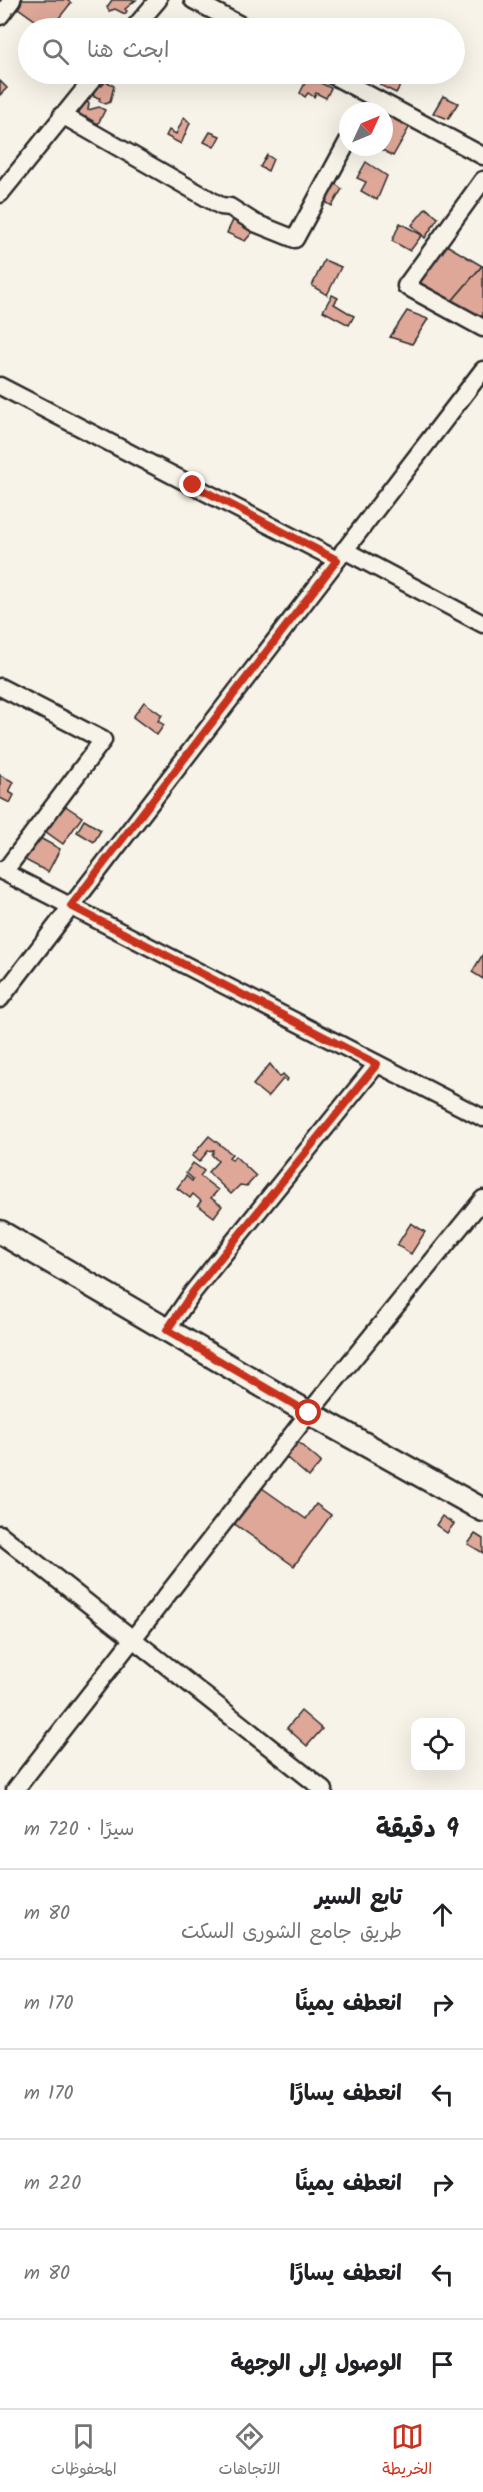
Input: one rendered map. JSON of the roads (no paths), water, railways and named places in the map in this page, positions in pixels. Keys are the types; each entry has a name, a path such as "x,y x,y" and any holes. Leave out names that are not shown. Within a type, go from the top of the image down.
{"main road":[{"path":"0,1232 309,1413 483,1510"}],"street":[{"path":"0,16 12,0"},
{"path":"143,18 158,0"},
{"path":"192,0 227,18"},
{"path":"0,194 88,84"},
{"path":"343,84 365,102"},
{"path":"62,115 221,206 230,207 255,223 295,239 340,156"},
{"path":"393,115 483,156"},
{"path":"483,180 406,286 483,328"},
{"path":"0,999 483,370"},
{"path":"0,386 483,624"},
{"path":"0,687 103,740 2,871 483,1118"},
{"path":"167,1330 193,1292 377,1064"},
{"path":"15,1790 309,1413 483,1199"},
{"path":"0,1534 324,1790"}]}
